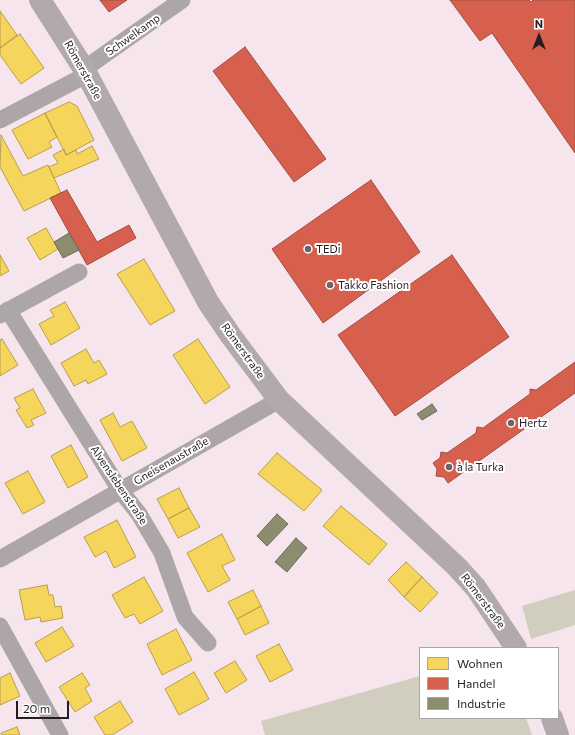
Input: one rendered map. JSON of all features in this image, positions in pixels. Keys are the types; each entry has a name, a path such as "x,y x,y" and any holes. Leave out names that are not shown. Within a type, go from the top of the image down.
{"main road":[{"name":"Römerstraße","path":"40,0 85,72 208,302 279,400 457,567 476,588 515,647"},
{"path":"552,719 558,735"}],"street":[{"name":"Schwelkamp","path":"0,120 85,72 182,0"},
{"path":"4,313 79,272"},
{"name":"Alvenslebenstraße","path":"4,313 120,490 139,514 162,553 185,617 208,643"},
{"name":"Gneisenaustraße","path":"0,559 279,400"},
{"path":"0,626 60,735"}],"shaded area":[{"path":"575,590 575,625 531,639 522,606"},
{"path":"419,676 419,719 526,719 532,735 265,735 261,721"}],"building: Wohnen":[{"path":"0,11 17,35 0,48"},
{"path":"20,34 44,68 21,84 0,55 0,48"},
{"path":"69,102 77,106 94,140 66,155 45,113"},
{"path":"45,113 57,137 49,142 52,147 28,159 12,130"},
{"path":"1,135 23,176 48,165 61,193 24,211 0,167"},
{"path":"92,146 99,159 54,178 49,167 58,163 53,155 64,149 66,155 76,150 77,154"},
{"path":"46,228 58,249 40,260 27,238"},
{"path":"0,255 9,271 0,276"},
{"path":"144,259 175,311 150,325 117,274"},
{"path":"65,302 80,328 51,345 39,324 54,316 50,310"},
{"path":"2,339 18,365 0,376 0,340"},
{"path":"198,339 230,387 205,404 173,355"},
{"path":"86,349 94,363 99,360 107,374 88,384 86,380 74,386 61,363"},
{"path":"33,389 46,413 31,420 34,425 27,428 16,410 20,408 14,398"},
{"path":"113,413 120,427 132,421 147,448 122,461 100,420"},
{"path":"71,445 88,477 68,488 51,456"},
{"path":"277,453 322,490 304,511 258,474"},
{"path":"28,471 45,502 23,514 5,483"},
{"path":"179,488 189,508 168,519 157,499"},
{"path":"341,506 387,544 369,565 323,526"},
{"path":"189,508 200,527 178,538 168,519"},
{"path":"117,520 136,557 114,568 106,551 95,557 84,537"},
{"path":"222,534 235,560 222,566 230,580 208,592 187,553"},
{"path":"406,562 422,577 404,597 388,580"},
{"path":"144,577 163,611 140,624 134,614 125,618 112,595"},
{"path":"422,577 438,593 420,612 404,597"},
{"path":"47,585 49,595 53,595 55,607 61,606 63,618 41,622 40,617 25,620 19,590"},
{"path":"253,590 261,606 237,619 228,602"},
{"path":"261,606 269,623 245,635 237,619"},
{"path":"62,627 74,646 46,662 35,643"},
{"path":"176,629 192,660 162,675 147,644"},
{"path":"279,644 293,670 270,682 256,656"},
{"path":"235,661 247,680 226,693 214,673"},
{"path":"194,672 209,699 179,715 165,689"},
{"path":"10,673 20,696 0,705 0,678"},
{"path":"82,673 90,685 85,688 92,701 75,712 59,687"},
{"path":"120,701 133,722 112,735 105,735 94,717"},
{"path":"17,727 20,735 1,735 1,733"}],"building: Handel":[{"path":"100,0 127,0 109,12"},
{"path":"450,0 529,0 531,2 533,0 575,0 575,153 492,33 480,41"},
{"path":"245,47 326,159 294,182 213,71"},
{"path":"371,180 420,252 323,323 272,249"},
{"path":"67,190 97,242 129,225 136,238 87,265 50,198"},
{"path":"452,255 509,337 395,416 338,335"},
{"name":"Hertz","path":"575,362 575,393 448,483 444,477 436,476 437,469 433,463 440,458 441,452 447,453 476,433 477,427 483,428 530,394 530,389 536,390"}],"building: Industrie":[{"path":"69,233 79,250 63,258 54,242"},
{"path":"432,404 437,411 422,420 417,414"},
{"path":"277,514 288,524 267,546 257,536"},
{"path":"296,538 307,548 287,572 275,562"}],"place":[{"name":"TEDi","path":"308,249"},
{"name":"Takko Fashion","path":"330,285"},
{"name":"Hertz","path":"511,423"},
{"name":"à la Turka","path":"449,467"}]}
